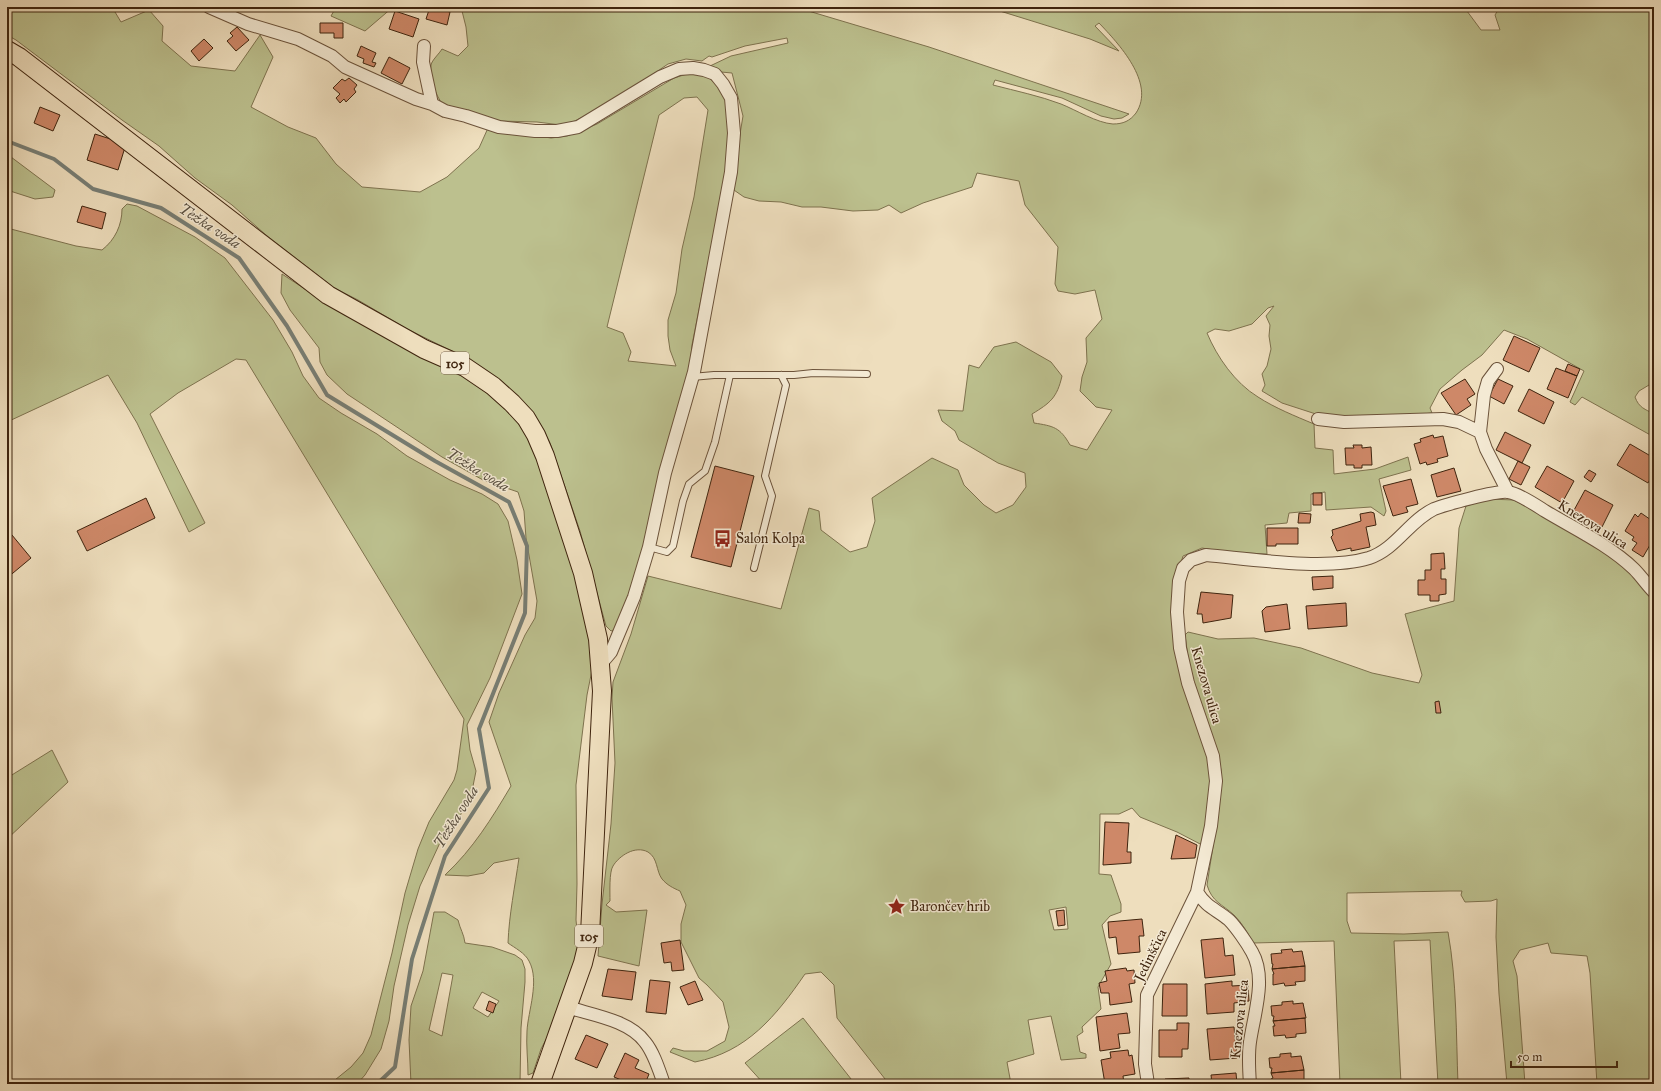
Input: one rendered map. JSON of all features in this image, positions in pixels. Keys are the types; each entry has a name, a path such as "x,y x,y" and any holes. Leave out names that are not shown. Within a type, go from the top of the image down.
{"main road":[{"name":"105","path":"7,50 19,57 161,165 328,295 424,349 465,367 493,386 526,418 536,435 546,456 583,574 598,639 602,691 590,934 583,963 540,1084"}],"street":[{"path":"209,7 248,24 298,39 332,56 345,67 416,99 432,104 445,111 499,127 535,132 557,132 578,127 660,77 679,69 692,68 704,70 715,74 723,84 731,98 734,133 730,172 692,377 665,473 649,547 634,597 611,652 600,665"},
{"path":"424,46 423,62 432,104"},
{"path":"1497,369 1488,381 1484,395 1480,432 1486,449 1508,492"},
{"path":"1318,419 1344,422 1443,419 1459,422 1480,432"},
{"name":"Knezova ulica","path":"1250,1084 1248,1070 1250,1043 1257,1002 1259,975 1253,953 1229,921 1204,902 1198,892 1211,826 1216,781 1213,756 1188,682 1180,648 1178,612 1179,581 1183,568 1190,560 1206,555 1314,564 1344,562 1368,558 1382,552 1420,517 1435,509 1484,496 1508,492 1525,499 1616,554 1634,569 1654,592"},
{"name":"Jedinščica","path":"1148,1084 1145,1064 1147,995 1198,892"},
{"path":"567,1007 624,1024 636,1032 646,1042 664,1084"}],"lane":[{"path":"692,377 813,373 867,374"},
{"path":"649,547 667,552 673,546 683,501 689,484 705,471 715,442 730,375"},
{"path":"754,568 772,496 765,476 786,385 781,375"}],"green space":[{"path":"7,7 112,7 121,22 149,10 163,26 162,41 191,66 235,71 260,35 273,57 251,107 288,127 316,138 336,164 362,187 420,192 447,177 479,148 488,128 551,138 567,136 597,124 674,78 690,73 704,74 721,88 726,101 730,152 692,345 690,367 641,556 622,619 616,629 611,631 606,626 580,531 550,443 539,422 524,403 500,381 458,354 407,329 358,300 334,288 266,235 232,205 195,178 159,146 16,40 7,35","holes":["697,97 708,110 694,197 682,249 676,293 668,320 670,350 676,366 628,361 631,352 623,333 607,327 659,115 684,98"]},
{"path":"339,7 393,7 365,31 331,16 335,9"},
{"path":"461,7 795,7 929,47 1129,114 1122,118 1114,119 1101,116 1062,98 995,80 993,85 1053,101 1093,119 1113,124 1126,122 1136,113 1141,101 1141,89 1138,77 1132,64 1116,41 1099,23 1095,26 1119,51 1090,39 987,7 1464,7 1481,30 1500,30 1495,15 1500,7 1654,7 1654,382 1639,391 1635,397 1640,406 1654,414 1654,437 1582,397 1575,405 1570,402 1584,371 1527,339 1504,330 1482,355 1440,389 1430,408 1432,413 1406,416 1322,416 1282,403 1262,391 1265,385 1262,374 1267,366 1271,349 1269,336 1270,325 1266,316 1274,306 1268,308 1252,324 1229,331 1215,329 1207,333 1221,360 1234,377 1250,391 1278,408 1314,424 1315,448 1333,450 1334,474 1375,469 1408,457 1411,470 1379,479 1386,511 1384,516 1371,507 1326,510 1325,492 1311,494 1311,511 1289,513 1287,523 1265,525 1267,554 1225,552 1202,548 1183,556 1173,589 1209,758 1210,791 1204,846 1177,832 1140,817 1132,808 1119,814 1100,814 1099,874 1111,875 1121,904 1121,912 1110,916 1102,925 1111,964 1098,987 1101,1009 1082,1027 1083,1032 1077,1036 1080,1052 1086,1054 1086,1058 1061,1060 1051,1016 1028,1020 1034,1054 1007,1062 1011,1084 889,1084 837,1018 834,985 821,972 805,974 771,1018 745,1041 730,1050 695,1062 670,1052 673,1048 684,1051 707,1051 725,1041 729,1027 723,1002 699,978 681,942 681,924 686,905 680,891 670,886 662,879 654,858 648,852 643,850 633,851 623,855 616,862 611,873 610,901 606,905 616,912 647,910 639,966 598,956 611,824 615,763 612,698 613,682 631,634 648,576 781,609 809,508 819,511 821,530 850,552 867,547 875,521 872,498 932,458 958,470 964,485 984,505 996,513 1013,505 1026,487 1025,473 998,463 959,440 955,431 942,421 938,410 963,411 969,365 979,368 994,347 1016,342 1051,362 1062,376 1058,390 1052,399 1044,407 1032,414 1034,423 1055,428 1063,434 1070,445 1087,450 1112,410 1096,407 1080,391 1082,377 1087,362 1086,338 1102,319 1095,290 1075,294 1058,291 1055,284 1058,247 1025,205 1019,181 977,173 972,187 923,203 901,213 889,205 878,210 853,211 821,207 802,207 781,202 759,201 744,197 731,188 743,116 732,73 721,72 710,66 731,56 788,43 787,38 745,46 712,57 709,56 702,61 686,59 668,64 615,100 575,121 561,125 537,122 499,121 443,105 433,86 431,65 442,49 458,56 468,46 466,27","holes":["1066,907 1068,929 1054,930 1049,910"]},
{"path":"7,154 55,190 53,197 35,199 7,190"},
{"path":"127,204 137,206 195,237 225,258 273,320 292,352 303,376 319,398 377,434 407,456 450,480 482,494 498,504 508,521 517,560 522,594 490,678 467,725 470,750 476,771 472,791 460,816 444,834 420,886 408,925 394,986 389,1021 381,1049 365,1075 357,1084 330,1084 351,1067 363,1053 371,1035 392,953 405,893 418,849 429,822 454,780 457,770 464,719 246,360 236,359 178,393 150,414 205,523 189,532 137,423 108,375 7,422 7,228 76,246 102,250 111,242 117,232 121,221 122,209"},
{"path":"282,274 343,314 468,379 499,402 521,427 534,447 578,585 594,660 587,695 576,785 576,920 579,950 552,1028 541,1049 533,1073 528,1075 527,1031 533,987 532,969 527,958 508,943 519,858 494,863 484,873 468,876 445,875 473,844 511,786 489,722 499,693 525,635 535,618 537,601 526,538 524,511 518,492 483,480 442,457 347,394 327,375 320,362 319,348 290,310 281,293"},
{"path":"1489,499 1514,500 1565,527 1622,565 1640,582 1654,599 1654,1084 1597,1084 1590,973 1587,956 1551,953 1548,943 1520,950 1513,961 1517,976 1525,1084 1507,1084 1499,994 1496,937 1497,899 1491,901 1465,902 1461,895 1462,891 1450,891 1347,893 1347,921 1351,933 1404,934 1448,932 1455,989 1458,1084 1438,1084 1430,940 1394,941 1401,1084 1340,1084 1334,941 1253,943 1240,921 1215,899 1209,891 1207,885 1218,814 1221,770 1217,753 1190,672 1185,635 1188,632 1218,639 1254,638 1301,648 1372,673 1419,683 1422,675 1405,614 1454,601 1459,528 1466,506"},
{"path":"52,750 68,782 7,839 7,778"},
{"path":"434,912 445,912 458,920 465,943 492,947 515,955 522,960 525,969 525,982 521,1028 520,1084 411,1084 409,1040 411,1006 423,971","holes":["442,973 453,975 442,1036 429,1030","482,992 499,1001 488,1017 473,1008"]},
{"path":"803,1018 855,1084 764,1084 745,1063"}],"building":[{"path":"430,7 450,12 447,25 426,19"},
{"path":"395,11 419,19 413,37 389,29"},
{"path":"320,23 343,23 343,38 334,38 334,33 320,33"},
{"path":"237,27 249,40 236,51 227,41 233,36 230,33"},
{"path":"204,39 213,48 199,61 191,51"},
{"path":"361,46 376,53 372,62 376,63 374,67 363,63 364,59 357,56"},
{"path":"389,57 410,68 402,84 381,73"},
{"path":"349,78 357,85 354,89 356,92 346,102 344,99 340,103 336,98 340,94 333,88 342,79 345,81"},
{"path":"40,107 60,115 53,131 34,123"},
{"path":"95,134 126,144 118,170 87,160"},
{"path":"82,206 106,213 102,229 77,222"},
{"path":"1514,336 1540,348 1529,372 1503,360"},
{"path":"1568,364 1580,369 1577,376 1565,371"},
{"path":"1556,368 1577,376 1568,398 1547,389"},
{"path":"1465,379 1475,394 1467,399 1471,405 1456,415 1441,393"},
{"path":"1498,379 1513,386 1504,404 1489,396"},
{"path":"1529,389 1554,402 1544,424 1518,411"},
{"path":"1505,432 1531,445 1522,463 1496,450"},
{"path":"1433,435 1434,438 1443,436 1448,456 1437,459 1438,462 1427,465 1426,462 1420,464 1414,444 1421,442 1420,439"},
{"path":"1630,444 1654,458 1654,472 1648,483 1617,465"},
{"path":"1353,445 1362,445 1362,448 1371,447 1372,465 1362,465 1362,468 1354,468 1354,465 1346,465 1345,448 1354,448"},
{"path":"1518,461 1530,467 1521,485 1509,479"},
{"path":"715,466 754,476 731,567 691,557"},
{"path":"1547,466 1574,481 1562,503 1535,487"},
{"path":"1454,468 1461,491 1437,497 1431,475"},
{"path":"1589,470 1596,474 1591,482 1584,477"},
{"path":"1411,479 1418,504 1406,507 1408,512 1393,516 1383,486"},
{"path":"1585,490 1613,505 1602,527 1573,512"},
{"path":"1313,493 1322,493 1322,505 1313,505"},
{"path":"146,498 155,518 87,551 77,531"},
{"path":"1371,512 1374,513 1376,525 1366,527 1370,547 1351,551 1351,548 1337,551 1331,537 1333,535 1332,530 1361,521 1360,514"},
{"path":"1299,513 1311,514 1310,523 1298,523"},
{"path":"1641,513 1654,522 1654,538 1643,557 1632,550 1637,543 1632,540 1634,537 1625,531 1635,514 1638,517"},
{"path":"1267,528 1298,528 1298,544 1276,544 1276,546 1267,546"},
{"path":"7,529 31,558 7,578"},
{"path":"1444,553 1445,569 1441,569 1441,579 1446,579 1446,594 1439,595 1439,601 1430,601 1430,595 1418,595 1418,580 1425,580 1425,570 1431,570 1431,554"},
{"path":"1333,576 1333,588 1313,590 1312,577"},
{"path":"1201,592 1233,595 1231,618 1203,623 1202,614 1197,614"},
{"path":"1346,603 1347,626 1308,629 1306,606"},
{"path":"1287,604 1290,629 1265,632 1262,611 1266,607"},
{"path":"1439,701 1441,713 1436,713 1435,702"},
{"path":"1105,822 1129,823 1127,852 1131,852 1131,863 1103,865"},
{"path":"1176,835 1197,845 1195,858 1171,859"},
{"path":"1064,910 1065,925 1058,926 1056,911"},
{"path":"1142,919 1144,936 1139,936 1140,952 1118,954 1116,937 1109,938 1108,922"},
{"path":"1223,938 1225,956 1233,955 1235,975 1205,978 1201,940"},
{"path":"680,940 684,970 672,971 671,962 664,963 661,943"},
{"path":"1292,949 1293,952 1302,951 1305,966 1272,969 1273,964 1271,954 1282,953 1281,950"},
{"path":"1305,966 1305,981 1295,982 1296,985 1285,986 1284,983 1273,985 1274,974 1272,969"},
{"path":"1126,968 1127,971 1134,970 1135,983 1129,984 1132,1002 1110,1005 1109,993 1101,993 1099,983 1107,981 1105,971"},
{"path":"608,969 636,972 632,1000 602,996"},
{"path":"650,980 670,982 666,1014 646,1012"},
{"path":"695,981 703,1000 688,1005 680,987"},
{"path":"1232,981 1232,986 1248,985 1249,1001 1234,1003 1234,1012 1207,1014 1205,984"},
{"path":"1163,984 1187,984 1187,1016 1162,1016"},
{"path":"489,1001 496,1004 493,1013 486,1010"},
{"path":"1293,1001 1293,1004 1303,1003 1306,1018 1273,1021 1274,1016 1272,1016 1271,1006 1282,1005 1282,1002"},
{"path":"1127,1013 1130,1033 1118,1034 1120,1048 1100,1051 1096,1017"},
{"path":"1305,1018 1306,1033 1296,1034 1296,1037 1286,1038 1285,1035 1274,1036 1273,1026 1275,1026 1273,1021"},
{"path":"1177,1023 1189,1023 1188,1049 1182,1049 1182,1057 1159,1057 1159,1030 1177,1030"},
{"path":"1234,1027 1237,1058 1210,1060 1207,1029"},
{"path":"586,1035 608,1044 597,1068 575,1059"},
{"path":"1128,1050 1129,1056 1132,1055 1135,1074 1123,1076 1124,1084 1105,1084 1101,1060 1111,1058 1110,1052"},
{"path":"625,1053 639,1060 635,1068 649,1074 645,1084 625,1084 626,1082 614,1077"},
{"path":"1291,1053 1291,1057 1301,1056 1304,1070 1271,1073 1272,1068 1270,1068 1269,1058 1280,1057 1280,1054"},
{"path":"1304,1070 1304,1084 1272,1084 1271,1079 1273,1078 1271,1073"},
{"path":"1236,1073 1237,1084 1212,1084 1211,1075"},
{"path":"1189,1078 1189,1084 1165,1084 1165,1079"}],"waterway":[{"name":"Težka voda","path":"7,141 54,159 93,189 161,208 239,258 287,326 327,395 435,461 509,502 527,546 525,613 479,729 489,788 445,856 412,959 395,1067 377,1084"}],"place":[{"name":"Salon Kolpa","path":"723,538"},
{"name":"Barončev hrib","path":"897,906"}]}
